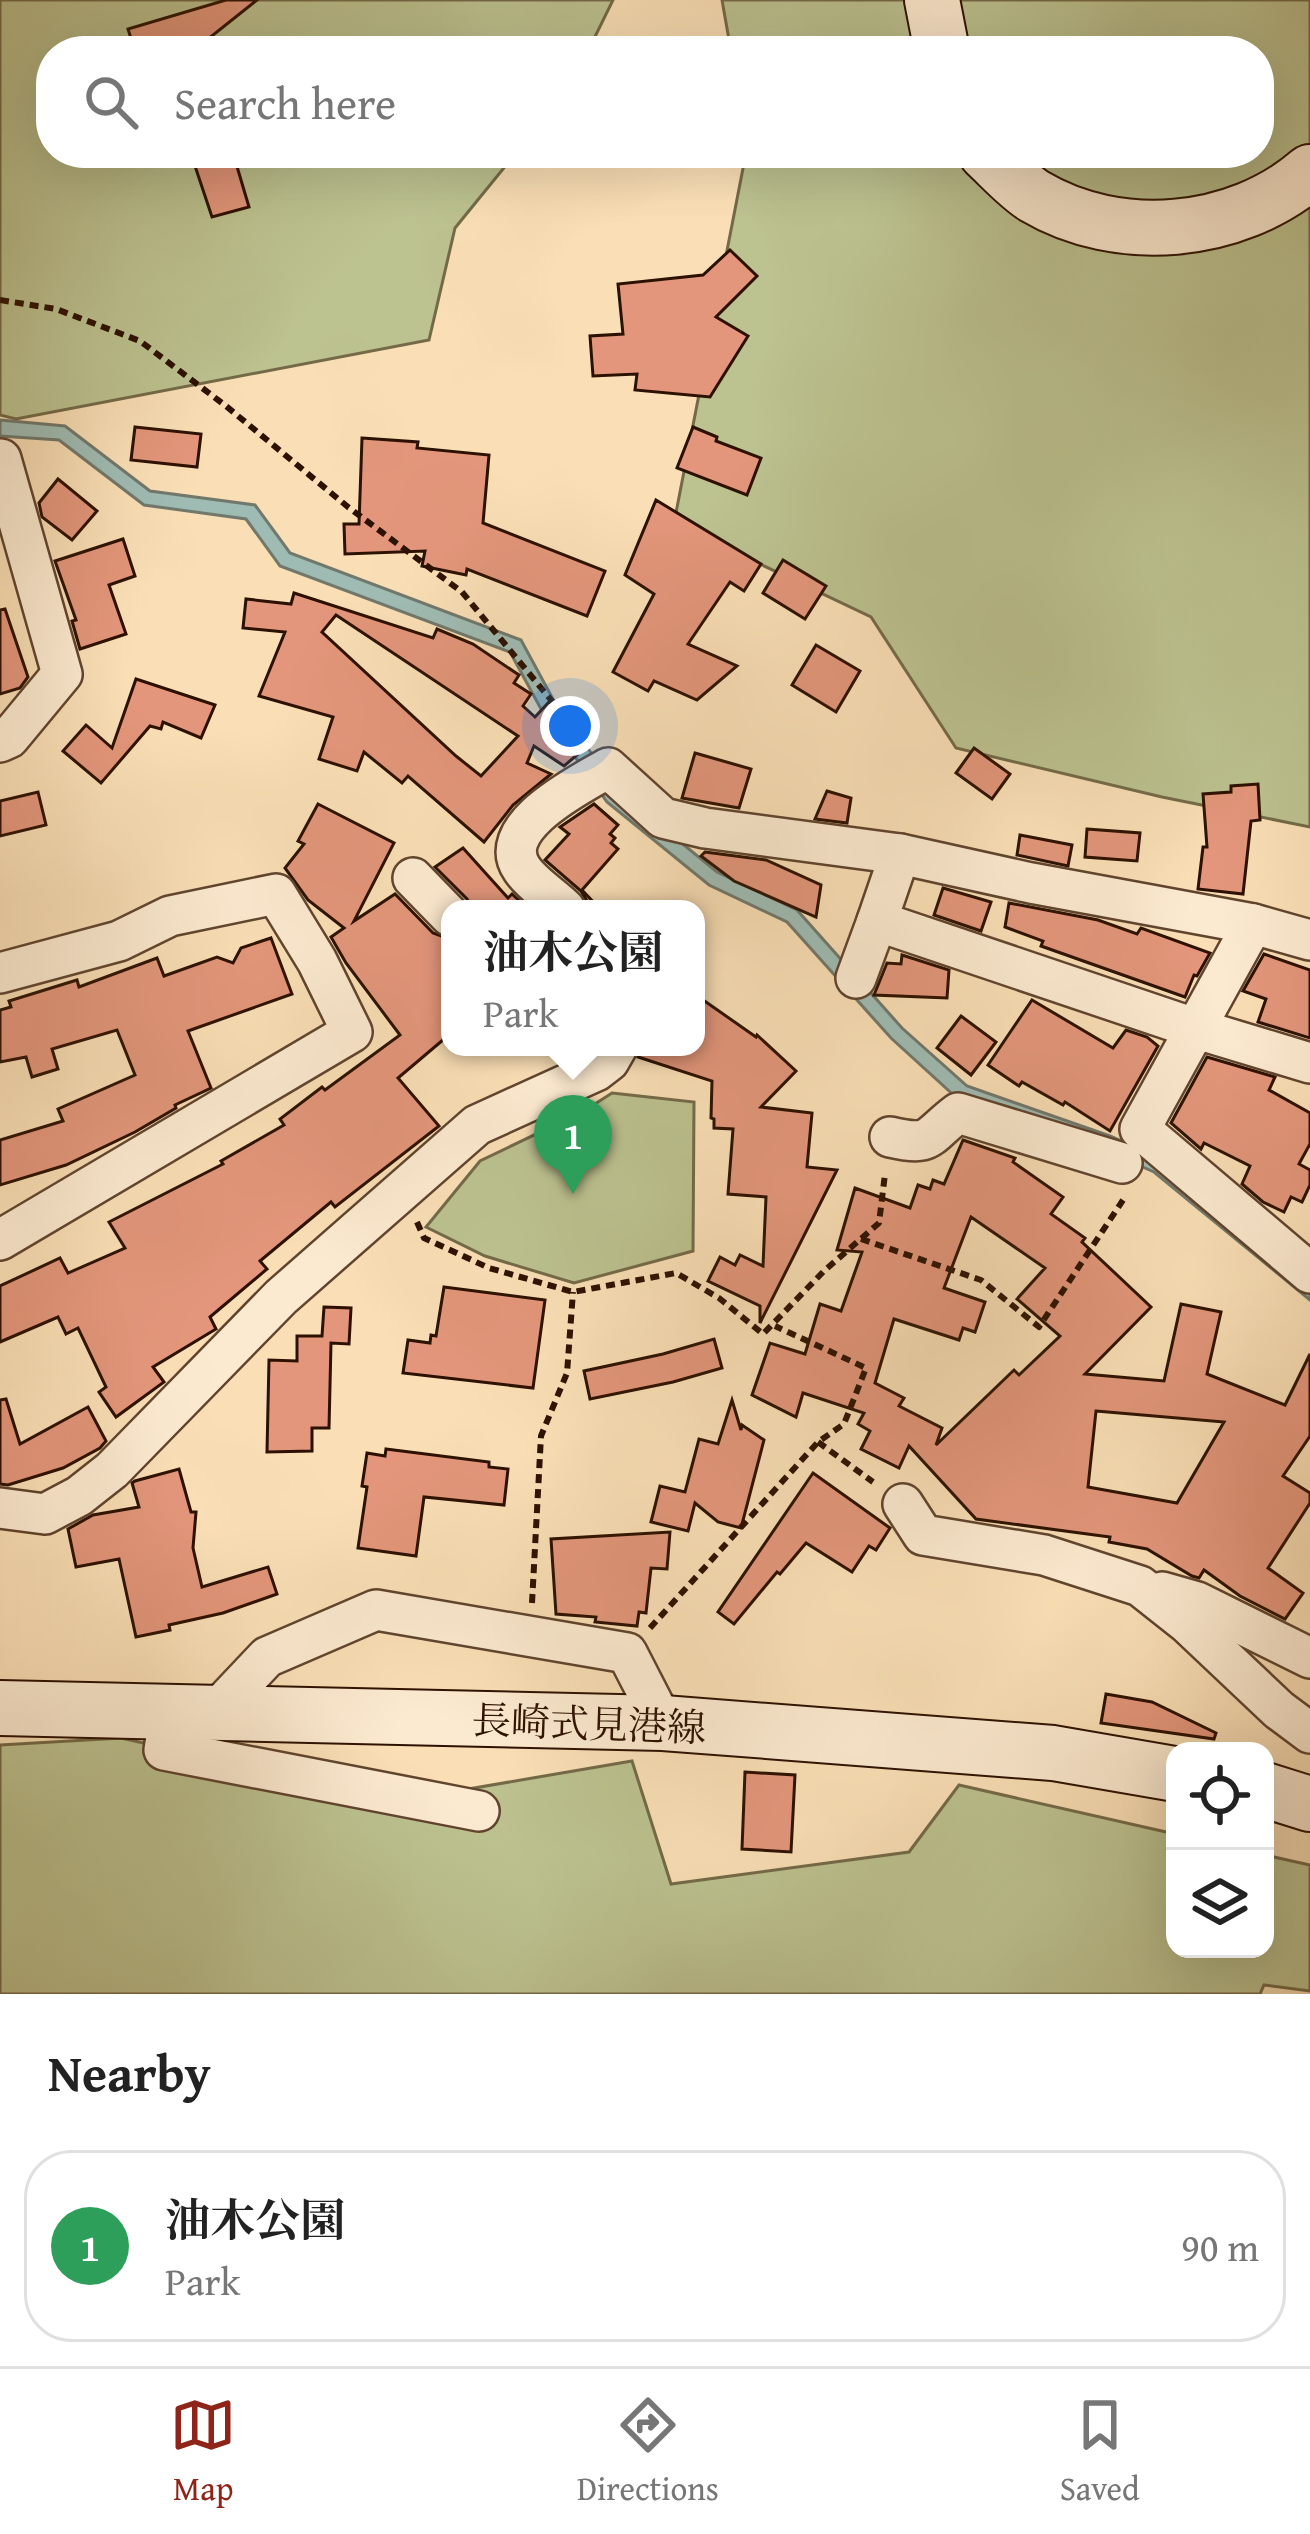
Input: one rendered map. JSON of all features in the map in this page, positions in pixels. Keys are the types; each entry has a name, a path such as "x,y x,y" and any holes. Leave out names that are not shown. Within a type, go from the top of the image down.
{"main road":[{"path":"932,0 939,36"},
{"path":"1002,168 1031,194 1090,221 1168,228 1221,219 1286,192 1310,172"},
{"name":"長崎式見港線","path":"0,1708 662,1723 1053,1753 1166,1772"},
{"path":"1274,1793 1310,1804"}],"street":[{"path":"0,742 9,738 62,674 1,459"},
{"path":"555,900 520,867 517,849 522,832 550,802 608,769 663,818 900,854 1253,924 1310,940"},
{"path":"856,979 900,854"},
{"path":"412,878 441,907"},
{"path":"0,973 119,941 170,916 276,894 352,1032 0,1240"},
{"path":"877,921 1310,1063"},
{"path":"1129,1164 1194,1028 1253,924"},
{"path":"0,1508 45,1514 80,1496 112,1470 281,1297 477,1125 599,1064"},
{"path":"890,1137 927,1141 958,1113 1129,1164 1310,1274"},
{"path":"902,1504 923,1535 1044,1555 1197,1602 1310,1658"},
{"path":"1140,1586 1310,1733"},
{"path":"478,1811 164,1750 192,1712 267,1657 376,1610 628,1653 662,1723"}],"path":[{"path":"0,300 56,309 140,341 226,406 348,507 462,592 608,769"},
{"path":"429,1207 416,1223 424,1238 489,1268 573,1292 676,1274 719,1298 763,1334 879,1222 890,1137"},
{"path":"861,1239 981,1280 1039,1327 1129,1164"},
{"path":"530,1636 541,1436 567,1373 573,1292"},
{"path":"628,1653 818,1442 844,1424 866,1368 774,1325"},
{"path":"818,1442 902,1504"}],"green space":[{"path":"0,0 613,0 595,36 36,36 36,168 504,168 455,228 429,340 16,419 0,415"},
{"path":"722,0 1310,0 1310,827 956,748 871,617 674,523 743,168 1274,168 1274,36 728,36"},
{"path":"612,1093 694,1102 693,1251 574,1283 485,1256 426,1227 480,1161"},
{"path":"121,1738 202,1756 445,1793 632,1761 671,1884 909,1852 959,1785 1166,1832 1166,1958 1274,1958 1274,1857 1310,1865 1310,1991 1264,1985 1260,1994 0,1994 0,1745"}],"water":[{"path":"0,420 65,426 150,491 255,505 290,553 521,640 554,701 619,792 717,872 797,910 902,1028 967,1086 1162,1159 1310,1280 1310,1300 1154,1172 959,1100 891,1038 787,922 709,885 607,802 541,709 510,652 280,566 246,519 144,505 59,440 0,436"}],"building":[{"path":"226,0 257,0 212,36 130,36 128,29"},
{"path":"196,168 237,168 249,207 212,217"},
{"path":"730,250 757,276 716,317 748,336 710,397 635,390 637,374 593,376 590,336 623,334 618,284 703,275"},
{"path":"135,427 201,434 197,467 131,460"},
{"path":"693,427 761,458 747,495 677,468"},
{"path":"362,438 489,455 483,523 605,571 587,616 467,569 466,575 422,566 425,551 345,554 344,524 359,524"},
{"path":"58,479 97,511 72,540 42,517 39,503"},
{"path":"656,500 761,564 744,591 730,582 688,644 737,666 697,700 654,681 648,691 613,672 654,594 625,575"},
{"path":"123,539 135,576 109,585 126,634 80,649 72,621 76,620 55,561"},
{"path":"783,560 826,586 805,619 763,593"},
{"path":"294,593 433,638 437,629 473,644 519,675 514,683 531,694 523,706 535,717 552,703 543,725 577,755 564,766 534,746 527,763 551,774 513,805 484,842 408,776 402,783 364,752 357,771 319,759 333,717 259,696 285,632 243,628 246,599 291,604","holes":["336,615 518,736 481,776 322,632"]},
{"path":"5,609 28,677 20,688 0,694 0,610"},
{"path":"816,645 860,671 836,712 792,685"},
{"path":"136,679 215,705 201,738 163,722 161,729 150,726 101,783 63,751 86,725 112,748"},
{"path":"974,748 1010,774 992,799 956,773"},
{"path":"695,753 751,769 739,808 682,798"},
{"path":"1258,784 1260,820 1251,821 1243,894 1198,889 1203,847 1207,847 1203,794"},
{"path":"827,791 851,798 847,823 815,819"},
{"path":"38,792 46,825 0,836 0,801"},
{"path":"318,804 394,843 354,921 395,894 441,936 441,1042 398,1078 439,1126 335,1207 331,1202 260,1261 267,1269 210,1317 216,1329 153,1367 164,1382 116,1417 99,1392 106,1387 78,1328 66,1334 58,1317 0,1342 0,1286 60,1258 68,1273 125,1248 109,1222 223,1164 221,1161 284,1125 280,1119 400,1035 331,937 344,928 308,900 285,868 304,844 298,841"},
{"path":"594,804 618,825 610,834 618,849 582,890 591,900 545,860 569,834 560,827"},
{"path":"1087,829 1140,833 1137,861 1085,857"},
{"path":"1020,835 1072,845 1068,866 1017,855"},
{"path":"463,848 508,898 512,894 518,900 468,900 435,867"},
{"path":"705,852 766,860 821,885 816,917 734,881 701,856"},
{"path":"943,888 991,902 981,931 934,915"},
{"path":"1009,903 1098,920 1137,934 1141,928 1210,953 1185,997 1041,946 1043,941 1005,927"},
{"path":"271,938 292,994 188,1031 211,1088 66,1165 0,1185 0,1140 63,1121 58,1109 135,1075 117,1030 52,1049 58,1069 32,1077 26,1057 0,1062 0,1010 11,1007 9,1001 77,980 79,987 157,958 164,976 217,957 233,963 241,948"},
{"path":"1264,954 1310,970 1310,1038 1258,1022 1266,999 1243,991"},
{"path":"902,955 949,970 947,998 874,995 887,963 901,964"},
{"path":"1032,1000 1113,1048 1126,1030 1158,1046 1110,1131 1065,1102 1022,1082 1019,1086 988,1065"},
{"path":"705,1001 757,1035 796,1071 761,1107 812,1113 807,1167 837,1170 760,1323 760,1306 708,1281 720,1257 735,1265 740,1255 763,1266 766,1197 728,1194 733,1129 714,1128 712,1081 638,1057 705,1056"},
{"path":"961,1016 996,1042 971,1075 937,1048"},
{"path":"1207,1057 1275,1077 1269,1090 1310,1113 1310,1144 1299,1164 1310,1170 1310,1185 1302,1202 1291,1197 1284,1212 1263,1202 1242,1184 1250,1166 1204,1143 1201,1149 1171,1123"},
{"path":"963,1140 1015,1158 1013,1162 1063,1197 1051,1214 1085,1238 1082,1242 1151,1307 1085,1374 1164,1381 1181,1304 1221,1312 1207,1374 1285,1405 1310,1354 1310,1436 1283,1476 1310,1493 1310,1503 1268,1568 1303,1593 1285,1619 1240,1596 1204,1570 1199,1578 1192,1576 1147,1549 1109,1542 1110,1537 976,1519 909,1446 899,1468 861,1449 870,1431 858,1424 864,1413 803,1393 796,1417 752,1395 770,1343 805,1354 820,1304 841,1311 862,1252 837,1250 855,1188 910,1208 918,1185 930,1189 933,1180 944,1184","holes":["971,1217 1045,1268 1017,1299 1060,1336 1019,1375 1014,1370 936,1445 942,1428 899,1406 904,1398 875,1383 894,1319 959,1340 963,1328 975,1332 985,1302 944,1288","1096,1411 1224,1422 1177,1503 1088,1487"]},
{"path":"444,1287 545,1300 533,1388 403,1373 408,1340 430,1343 431,1335 436,1336"},
{"path":"324,1307 351,1308 349,1344 331,1343 329,1428 312,1428 312,1451 267,1452 269,1360 297,1361 297,1336 322,1336"},
{"path":"714,1339 722,1368 590,1399 584,1371"},
{"path":"6,1399 20,1444 88,1407 106,1441 63,1468 0,1484 0,1400"},
{"path":"732,1400 741,1430 742,1425 764,1440 741,1528 718,1522 695,1503 688,1531 651,1522 660,1486 685,1492 699,1439 718,1444"},
{"path":"386,1449 489,1462 489,1467 508,1469 504,1505 424,1497 416,1556 358,1548 367,1453 385,1456"},
{"path":"179,1469 191,1512 196,1512 193,1548 202,1587 268,1567 277,1594 136,1637 119,1559 76,1567 68,1529 93,1515 139,1507 132,1483"},
{"path":"813,1473 890,1528 876,1550 869,1546 852,1572 806,1543 734,1624 718,1612"},
{"path":"670,1532 667,1569 651,1568 646,1613 639,1612 637,1626 556,1614 551,1539"},
{"path":"1106,1694 1152,1702 1216,1733 1214,1739 1101,1723"},
{"path":"745,1772 795,1775 791,1852 742,1849"}],"place":[{"name":"油木公園","path":"573,1194"}]}
